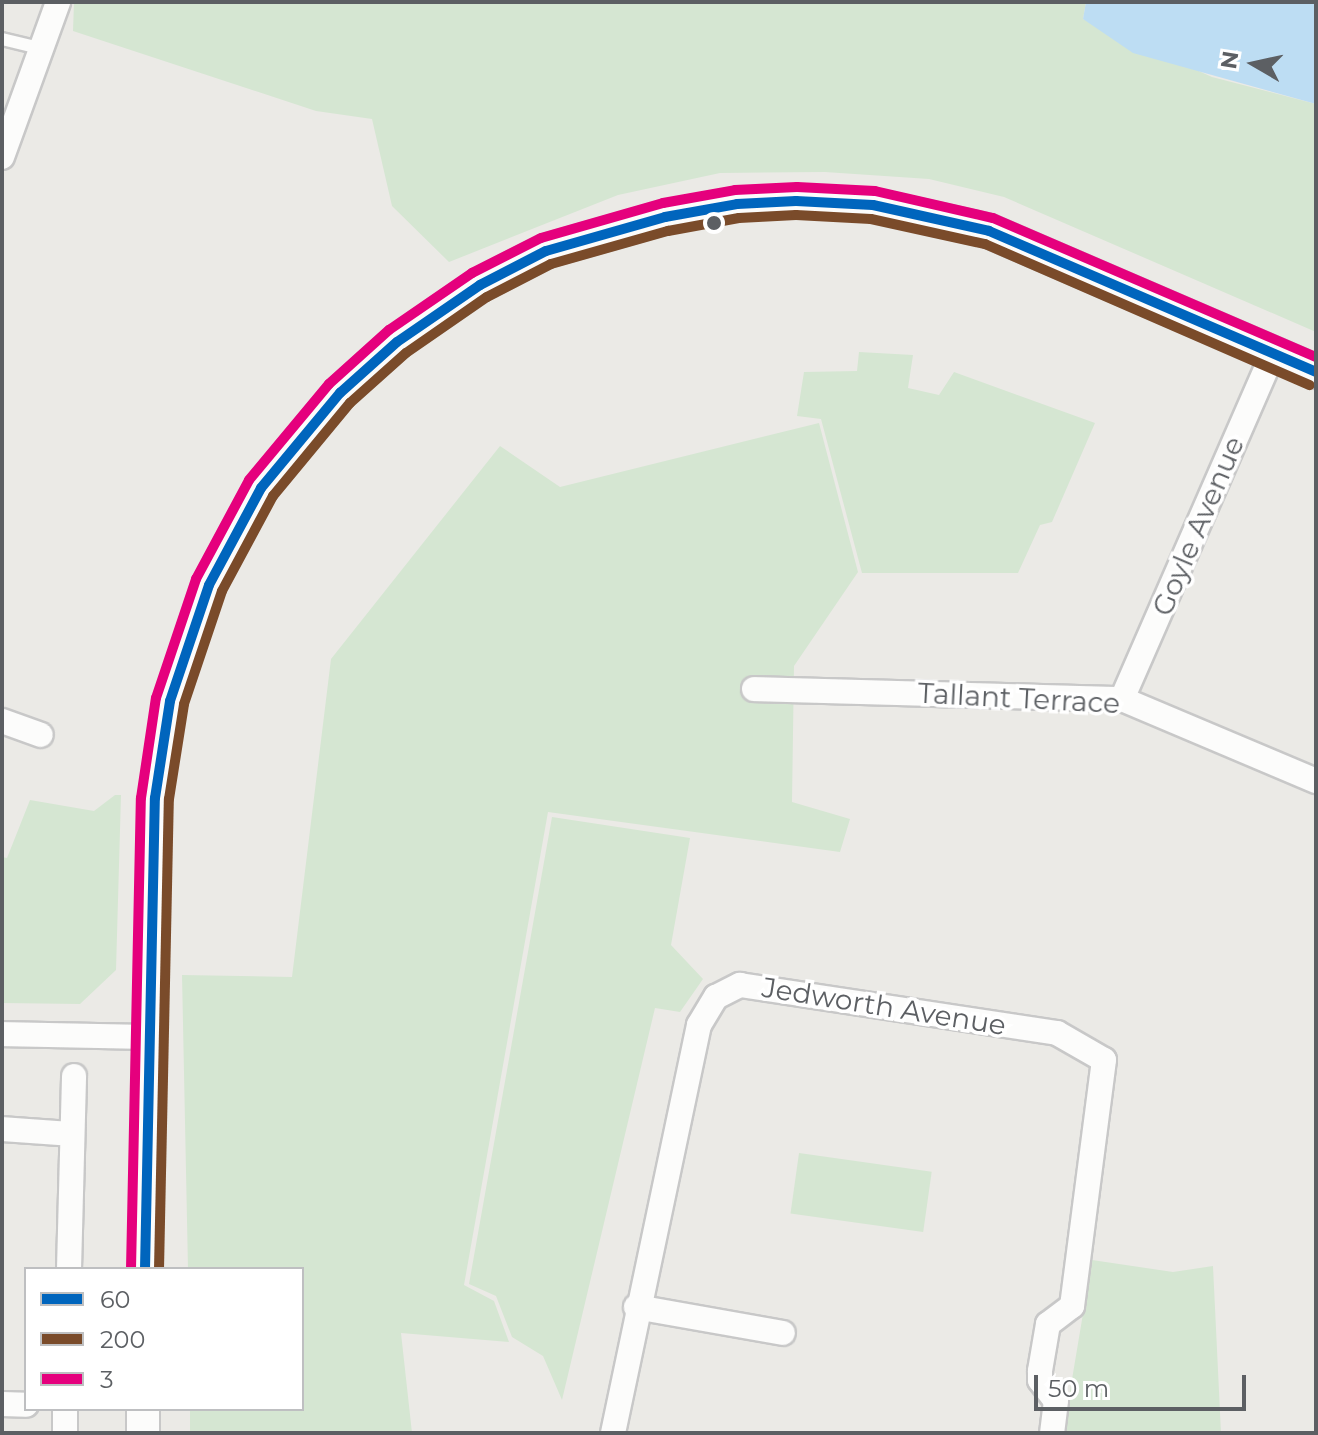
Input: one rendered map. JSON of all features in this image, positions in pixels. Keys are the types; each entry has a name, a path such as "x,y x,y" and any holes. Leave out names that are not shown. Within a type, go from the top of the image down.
{"street":[{"path":"2,157 58,2"},
{"path":"145,1267 149,1037 160,755 189,633 209,585 261,488 340,393 397,342 480,285 546,251 665,217 737,204 873,205 1002,235 1316,372"},
{"name":"Goyle Avenue","path":"1122,699 1273,353"},
{"name":"Tallant Terrace","path":"754,689 1122,699 1316,781"},
{"path":"2,721 41,735"},
{"name":"Jedworth Avenue","path":"613,1433 636,1307 699,1025 726,989 756,985 1057,1033 1104,1060 1072,1306 1048,1324 1040,1371 1040,1380 1056,1401 1052,1433"},
{"path":"2,1034 149,1037"},
{"path":"69,1267 74,1076"},
{"path":"2,1129 72,1134"},
{"path":"636,1307 783,1333"},
{"path":"2,1404 24,1405"},
{"path":"65,1411 65,1433"},
{"path":"143,1411 143,1433"}],"lane":[{"path":"2,39 43,49"}],"green space":[{"path":"74,2 1086,2 1083,19 1212,77 1316,104 1316,332 1004,197 929,179 825,172 720,173 618,195 449,262 392,206 372,119 316,111 73,31"},
{"path":"859,352 913,355 908,388 939,395 954,372 1095,423 1052,522 1040,525 1018,573 862,573 821,419 797,416 804,372 857,371"},
{"path":"819,423 858,572 794,666 792,802 850,819 840,852 548,812 464,1285 494,1301 509,1342 401,1333 412,1433 190,1433 190,1411 304,1411 304,1267 188,1267 182,975 292,977 331,659 500,446 560,487"},
{"path":"115,795 121,795 116,970 80,1004 2,1003 2,857 7,858 30,800 94,811"},
{"path":"552,817 690,838 671,945 703,979 680,1012 655,1008 562,1400 543,1356 512,1337 496,1296 469,1284"},
{"path":"799,1153 932,1172 923,1232 791,1213"},
{"path":"1092,1260 1173,1272 1213,1266 1221,1433 1063,1433"}],"water":[{"path":"1086,2 1316,2 1316,104 1133,53 1083,19"}],"transit line":[{"name":"3","path":"131,1267 141,798 156,698 196,579 249,480 329,384 389,330 472,273 541,238 663,203 735,190 797,187 875,191 993,218 1316,357"},
{"name":"60","path":"145,1267 155,798 170,701 209,585 261,488 340,393 397,342 480,285 546,251 665,217 737,204 796,201 873,205 989,231 1316,372"},
{"name":"200","path":"159,1267 169,799 184,704 222,591 273,496 350,403 406,353 487,297 551,264 668,231 739,218 796,215 871,219 985,244 1310,385"}]}
